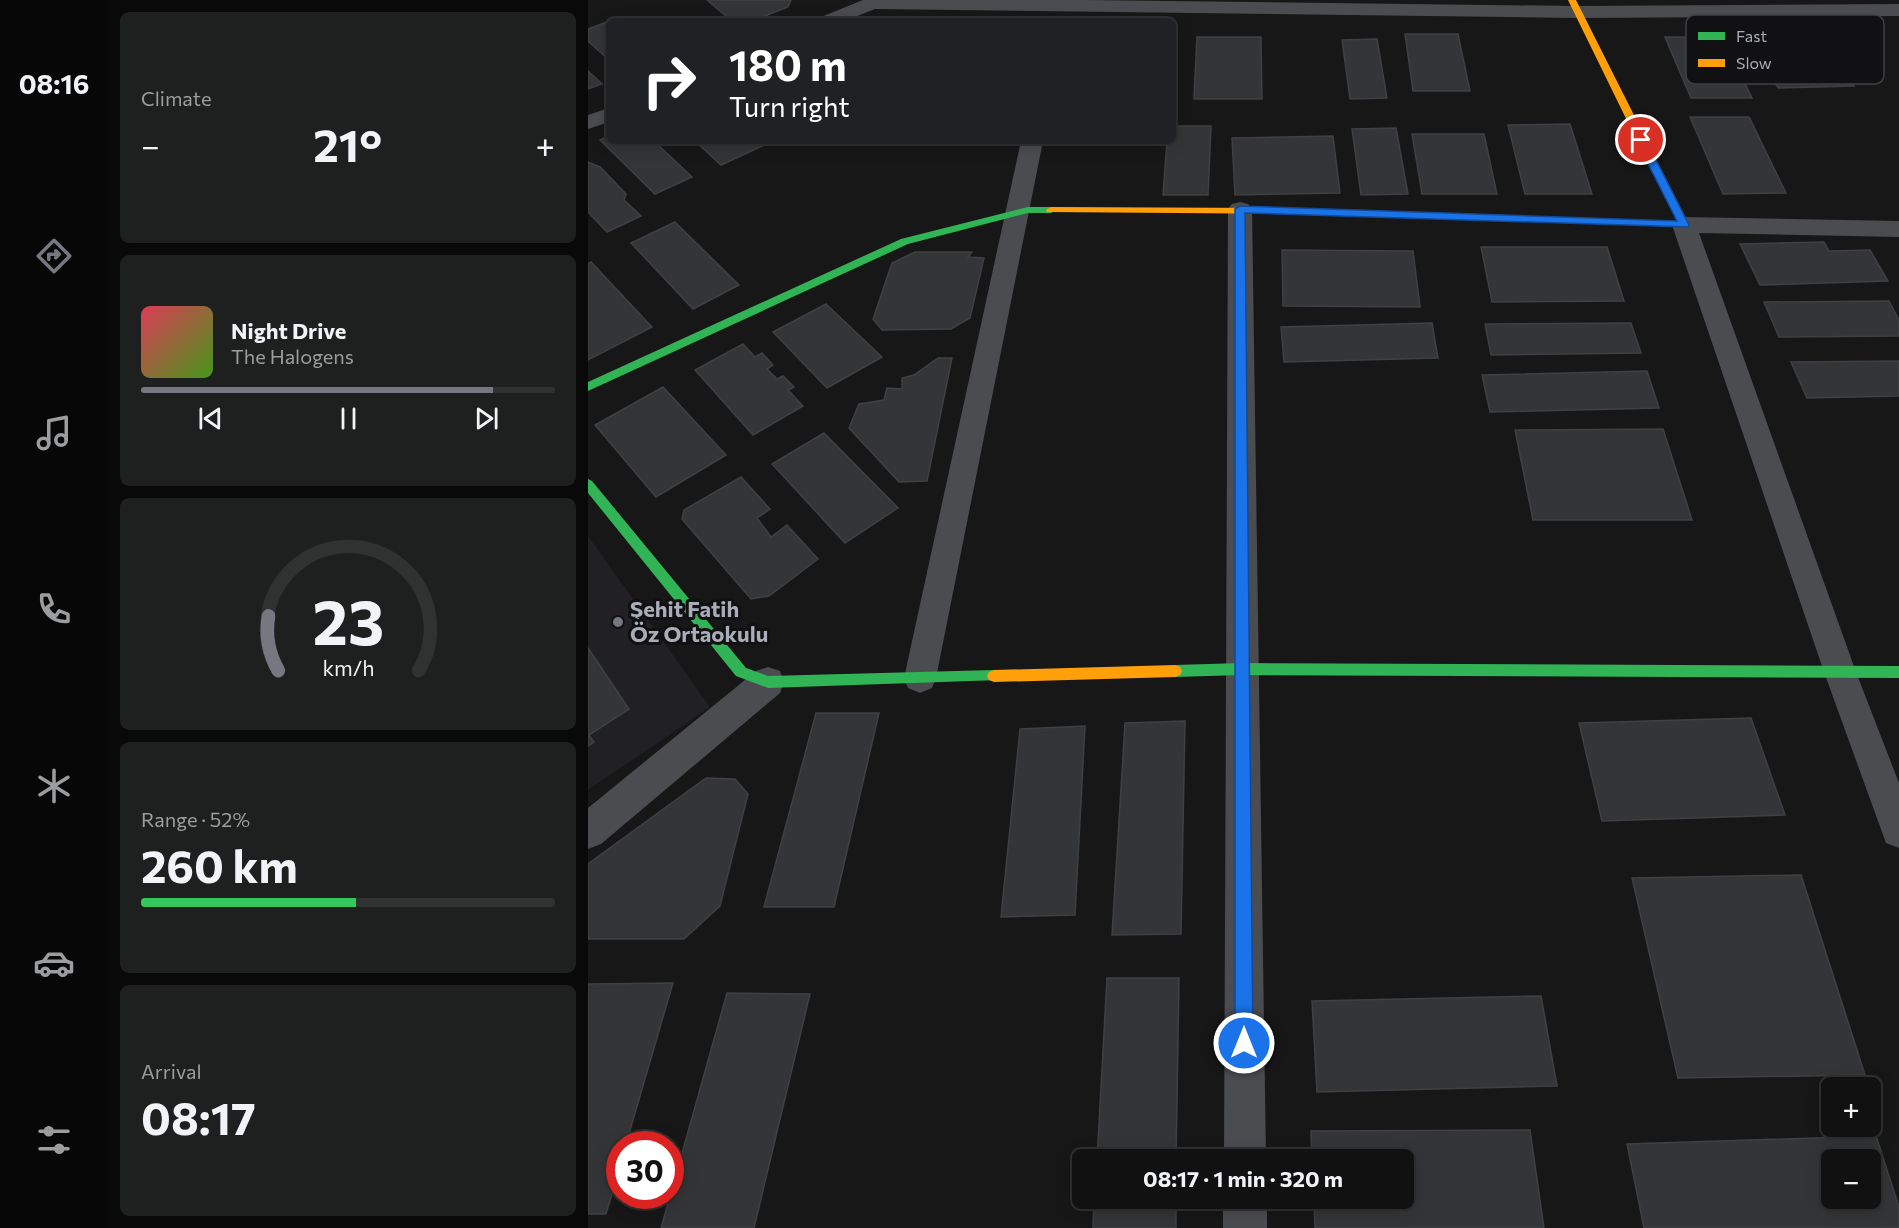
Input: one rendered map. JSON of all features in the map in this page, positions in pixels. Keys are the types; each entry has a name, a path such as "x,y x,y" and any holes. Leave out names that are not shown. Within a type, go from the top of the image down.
{"street":[{"path":"834,18 870,1 1060,9 1574,6 1899,10"},
{"path":"1574,6 1684,225 1840,672 1899,831"},
{"path":"588,123 606,115"},
{"path":"920,678 1031,144"},
{"path":"1240,209 1245,1149"},
{"path":"588,387 905,241 1028,210 1240,209 1684,225 1899,229"},
{"path":"588,484 741,672 768,682 1242,669 1899,672"},
{"path":"588,831 768,682"},
{"path":"1245,1209 1245,1228"}],"shaded area":[{"name":"Şehit Fatih Öz Ortaokulu","path":"588,536 710,707 588,790"}],"building":[{"path":"707,0 791,0 788,7 760,18 728,18"},
{"path":"606,22 606,57 588,41 588,29"},
{"path":"1405,34 1458,34 1470,91 1413,91"},
{"path":"1197,37 1261,37 1262,99 1194,99"},
{"path":"1665,37 1686,37 1686,84 1745,84 1752,98 1691,98"},
{"path":"1377,39 1387,98 1350,99 1342,40"},
{"path":"588,71 602,84 588,89"},
{"path":"1776,84 1853,84 1854,86 1778,88"},
{"path":"1690,117 1749,117 1786,193 1723,194"},
{"path":"1570,124 1592,194 1525,194 1508,125"},
{"path":"1176,126 1211,126 1208,195 1163,195 1167,144 1176,144"},
{"path":"1396,128 1408,194 1361,195 1352,129"},
{"path":"1412,134 1484,134 1497,194 1422,194"},
{"path":"1333,136 1340,193 1235,195 1232,138"},
{"path":"606,137 606,144 657,144 692,177 655,194 600,140"},
{"path":"698,144 766,144 721,165"},
{"path":"588,162 600,167 626,194 624,200 641,216 607,232 588,212"},
{"path":"675,222 739,285 693,309 631,243"},
{"path":"1824,242 1829,251 1870,250 1888,281 1760,285 1740,244"},
{"path":"1481,247 1607,247 1624,301 1492,302"},
{"path":"1282,250 1413,251 1420,307 1283,306"},
{"path":"915,252 972,252 968,257 984,258 970,318 951,329 882,330 873,319 892,263"},
{"path":"591,262 652,327 588,360 588,264"},
{"path":"1889,301 1899,320 1899,336 1779,337 1764,302"},
{"path":"826,304 882,357 827,388 773,332"},
{"path":"1432,323 1438,358 1284,362 1281,327"},
{"path":"1631,323 1641,353 1491,355 1485,324"},
{"path":"743,344 755,357 762,353 773,365 767,369 777,379 783,376 794,387 788,390 803,406 753,435 695,370"},
{"path":"938,358 952,358 927,481 899,482 849,428 859,404 884,400 887,388 902,389 902,378 914,375"},
{"path":"1899,361 1899,396 1807,398 1791,362"},
{"path":"1647,371 1659,408 1490,412 1482,375"},
{"path":"663,387 726,455 656,497 595,425"},
{"path":"1663,429 1692,520 1533,520 1515,430"},
{"path":"824,433 898,508 845,543 772,464"},
{"path":"741,477 770,509 757,518 771,537 787,525 818,559 769,596 751,599 682,519 684,510"},
{"path":"588,648 629,709 589,735 594,742 588,746"},
{"path":"816,713 879,713 834,907 764,907"},
{"path":"1751,718 1785,815 1602,821 1579,723"},
{"path":"1185,721 1181,934 1112,935 1125,723"},
{"path":"1085,726 1075,915 1001,917 1020,729"},
{"path":"706,778 735,779 748,794 720,906 684,939 588,939 588,864"},
{"path":"1801,875 1865,1075 1678,1078 1632,878"},
{"path":"1107,978 1179,978 1176,1149 1098,1149"},
{"path":"673,983 630,1131 606,1131 606,1214 588,1214 588,984"},
{"path":"727,993 810,994 754,1228 661,1228 666,1209 684,1209 684,1146"},
{"path":"1541,996 1557,1086 1317,1092 1312,1001"},
{"path":"1530,1130 1544,1228 1315,1228 1314,1209 1414,1209 1414,1149 1312,1149 1311,1131"},
{"path":"1876,1137 1880,1149 1821,1149 1821,1209 1881,1209 1881,1151 1899,1207 1899,1228 1644,1228 1627,1144"},
{"path":"1094,1209 1176,1209 1176,1228 1093,1228"}],"traffic: fast":[{"path":"1296,211 1684,225 1641,139"},
{"path":"588,387 905,241 1028,210 1051,210"},
{"path":"588,484 741,672 768,682 994,676"},
{"path":"1175,671 1242,669 1899,672"}],"traffic: slow":[{"path":"1572,0 1641,139"},
{"path":"1051,210 1296,211"},
{"path":"994,676 1175,671"}],"place":[{"name":"Şehit Fatih Öz Ortaokulu","path":"618,622"}],"route":[{"path":"1244,1043 1240,209 1684,225 1641,140"}]}
